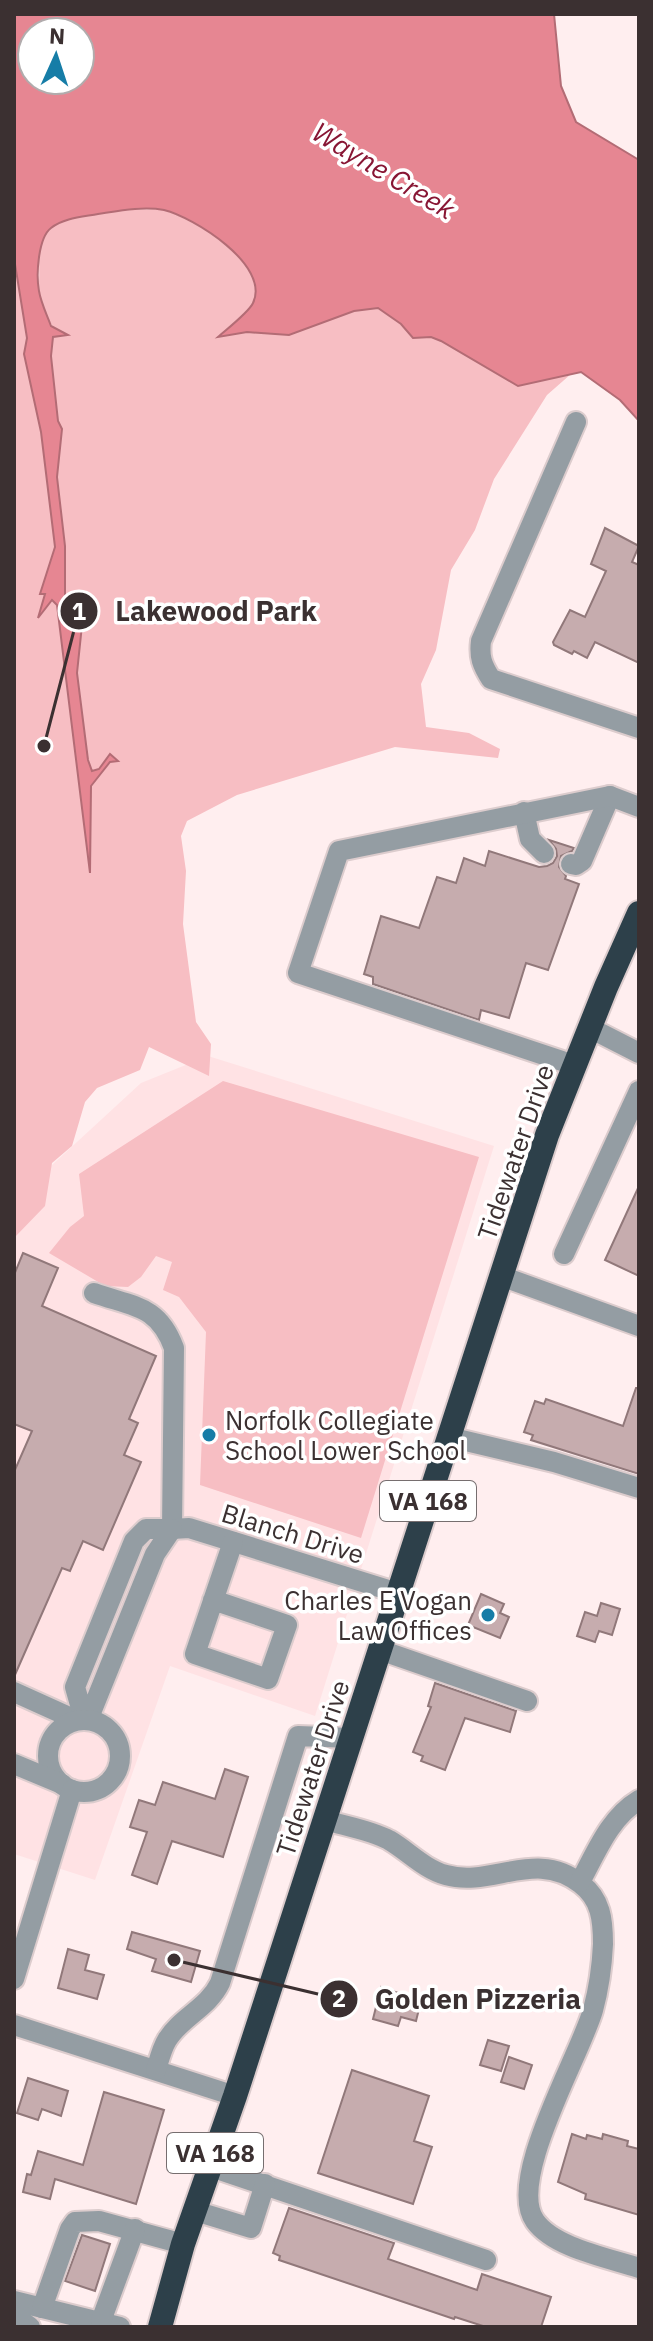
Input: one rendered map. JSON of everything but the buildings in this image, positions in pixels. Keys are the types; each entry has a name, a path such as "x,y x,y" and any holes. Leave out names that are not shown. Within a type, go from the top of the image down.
{"highway":[{"name":"Tidewater Drive","path":"160,2327 183,2244 235,2096 547,1135 639,913"}],"street":[{"path":"576,422 481,641 481,665 491,679 639,728"},
{"path":"574,1065 298,973 339,851 610,796 639,807"},
{"path":"571,864 582,861 610,796"},
{"path":"524,812 530,839 544,853"},
{"path":"590,1028 639,1053"},
{"path":"564,1254 639,1091"},
{"path":"501,1276 639,1326"},
{"path":"67,1787 53,1775 49,1764 48,1751 52,1739 59,1730 83,1720 155,1554 172,1529 174,1348 166,1326 151,1313 94,1293"},
{"path":"449,1437 554,1462 639,1488"},
{"name":"Blanch Drive","path":"172,1529 189,1528 398,1593"},
{"path":"213,1600 287,1625 268,1679 195,1654 213,1600 233,1542"},
{"path":"380,1650 527,1701"},
{"path":"14,1692 103,1725 112,1732 121,1753 120,1764 107,1784 97,1790 67,1787 14,1764"},
{"path":"156,2070 166,2041 182,2022 205,2004 220,1983 298,1736 351,1738"},
{"path":"14,1979 67,1787"},
{"path":"580,1882 610,1827 639,1800"},
{"path":"325,1820 386,1839 422,1864 446,1875 470,1877 521,1868 560,1872 580,1882 598,1904 603,1925 602,1963 593,2010 538,2149 527,2187 528,2204 534,2220 546,2233 565,2243 639,2268"},
{"path":"14,2025 235,2096"},
{"path":"211,2167 486,2260"},
{"path":"195,2211 251,2228 265,2184"},
{"path":"42,2308 75,2222 99,2221 183,2244"},
{"path":"14,2301 110,2324 135,2229"}],"shaded area":[{"path":"161,209 208,231 224,242 249,269 255,284 254,300 248,310 220,336 247,332 289,335 354,311 378,308 401,324 413,338 431,337 441,341 518,386 571,374 547,395 494,479 475,530 451,570 436,650 421,684 426,727 469,733 500,749 498,758 395,747 237,795 187,821 181,836 186,871 183,924 196,1022 211,1044 209,1076 149,1047 140,1070 97,1088 85,1102 72,1146 52,1163 45,1206 14,1238 14,258 27,338 24,354 41,432 55,547 40,593 46,594 40,615 52,599 57,605 90,864 91,786 110,762 117,761 109,755 99,769 92,771 88,760 77,673 82,625 71,611 65,594 65,546 57,477 62,429 58,421 51,356 53,336 66,335 52,326 44,309 39,287 39,254 43,238 50,229 63,222 96,213"},
{"name":"Norfolk Collegiate School Lower School","path":"208,1056 494,1146 315,1716 170,1666 95,1880 14,1854 14,1205 39,1177 141,1083"},
{"path":"223,1081 479,1157 361,1538 200,1485 206,1332 179,1297 163,1290 172,1262 156,1256 141,1277 128,1287 105,1286 49,1253 70,1227 84,1216 79,1174"}],"water":[{"name":"Wayne Creek","path":"14,14 554,14 561,86 576,122 639,160 639,421 620,400 581,372 518,386 441,341 431,337 413,338 401,324 378,308 354,311 289,335 247,332 218,337 251,307 256,288 251,273 210,232 177,214 139,209 98,214 67,220 47,233 39,257 40,295 51,326 68,335 53,337 51,356 58,421 62,429 57,477 65,546 65,594 71,611 82,625 77,673 88,760 92,771 99,769 110,754 118,761 110,762 91,786 90,873 57,605 52,600 38,618 45,594 40,594 55,547 41,432 24,354 27,338 14,258"}],"place":[{"name":"Lakewood Park","path":"44,746"},
{"name":"Norfolk Collegiate School Lower School","path":"209,1435"},
{"name":"Charles E Vogan Law Offices","path":"488,1615"},
{"name":"Golden Pizzeria","path":"174,1960"}]}
